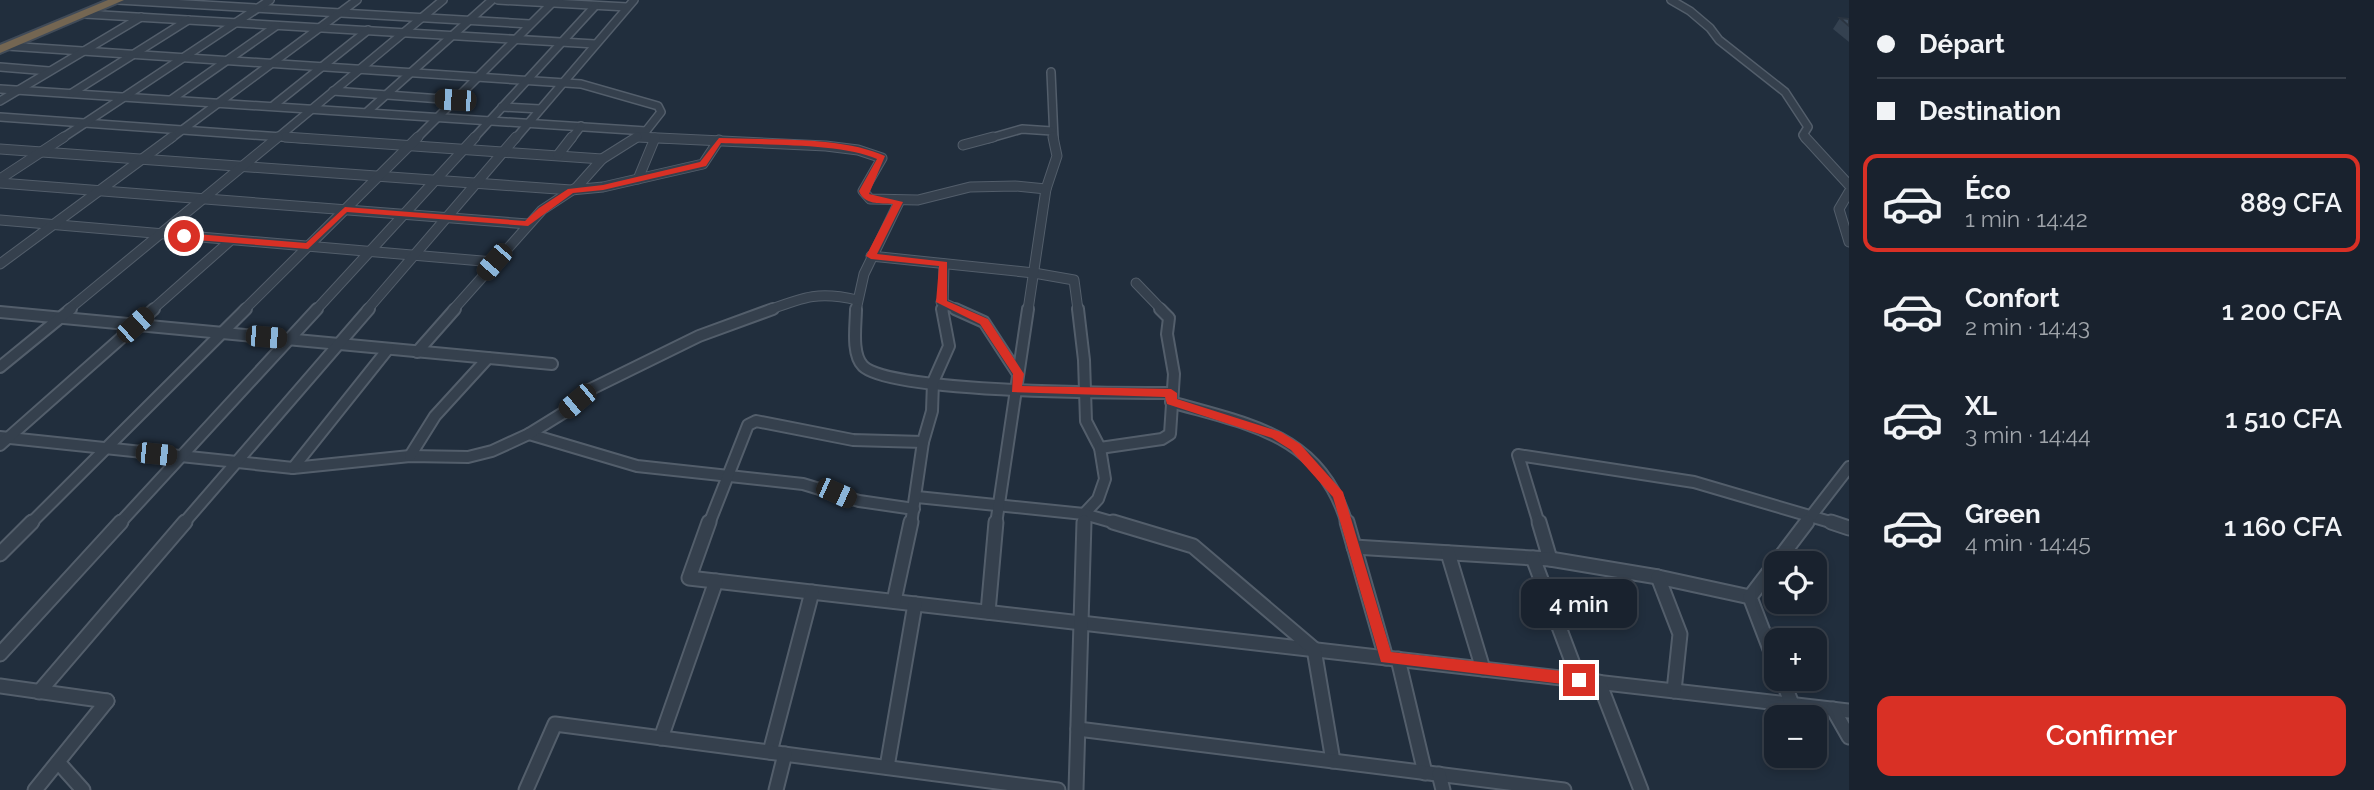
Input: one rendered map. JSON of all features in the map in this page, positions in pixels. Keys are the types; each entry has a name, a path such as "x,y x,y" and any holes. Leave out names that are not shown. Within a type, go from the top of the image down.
{"highway":[{"path":"4,47 118,0"}],"street":[{"path":"118,0 163,5 530,24"},
{"path":"0,101 170,0"},
{"path":"0,181 270,0"},
{"path":"0,264 357,0"},
{"path":"0,367 443,0"},
{"path":"368,111 492,0"},
{"path":"498,0 595,6 630,4"},
{"path":"1671,0 1690,11 1710,28 1719,40 1785,92 1808,127 1803,135 1809,144 1849,185"},
{"path":"0,554 553,2"},
{"path":"39,692 630,4"},
{"path":"0,653 595,6"},
{"path":"85,14 596,44"},
{"path":"72,93 188,20"},
{"path":"172,99 276,26"},
{"path":"274,104 368,30"},
{"path":"4,47 563,82 592,85 652,103 661,112 642,134 602,159 571,190 542,210 417,352"},
{"path":"0,67 49,71"},
{"path":"988,612 998,506 1046,189 1057,156 1052,131 1051,72"},
{"path":"0,89 217,103 274,104 528,122 581,126 655,138 818,145 871,153 882,158 863,191 864,195 870,199 899,202 935,197 970,187 1015,186 1046,189"},
{"path":"333,91 455,100"},
{"path":"502,107 540,109"},
{"path":"0,117 602,159"},
{"path":"558,155 581,126"},
{"path":"963,145 1022,129 1052,131"},
{"path":"638,179 655,138"},
{"path":"0,149 571,190 603,187 703,164 719,140"},
{"path":"0,181 528,224"},
{"path":"1849,192 1842,198 1838,212 1849,242"},
{"path":"899,202 871,256 857,300 856,348 863,366 872,373 933,382 1016,390 1171,397 1276,435 1295,447 1339,496 1432,774 1443,790"},
{"path":"0,220 494,262"},
{"path":"3,440 231,240"},
{"path":"871,256 1034,273 1074,280 1084,360 1086,421 1100,448 1105,479 1098,499 1084,514 1076,790"},
{"path":"894,601 916,503 923,442 932,411 933,382 949,346 941,302 944,264"},
{"path":"1100,448 1163,439 1170,434 1172,426 1171,397 1174,374 1167,334 1169,318 1136,283"},
{"path":"3,440 293,468 410,456 454,458 478,455 529,435 563,413 589,390 699,336 810,295 841,296 857,300"},
{"path":"941,302 984,322 1018,374"},
{"path":"0,312 552,364"},
{"path":"293,468 388,349"},
{"path":"410,456 418,439 442,408 488,358"},
{"path":"923,442 853,440 756,421 748,425 726,476 689,578 1849,711"},
{"path":"529,435 637,466 803,484 859,501 998,506 1084,514 1193,546 1314,649 1333,761"},
{"path":"1550,559 1518,455 1694,482 1849,528"},
{"path":"1750,597 1849,467"},
{"path":"1354,547 1550,559 1658,577 1750,597"},
{"path":"1448,553 1483,669"},
{"path":"1533,558 1579,680"},
{"path":"1658,577 1681,634 1674,691"},
{"path":"661,738 716,581"},
{"path":"776,790 777,753 812,592"},
{"path":"1750,597 1764,634"},
{"path":"887,767 915,604"},
{"path":"1599,682 1641,790"},
{"path":"0,686 107,701 36,790"},
{"path":"1787,691 1792,704"},
{"path":"1833,709 1849,737"},
{"path":"526,790 555,724 1058,790"},
{"path":"1078,729 1564,790"},
{"path":"58,762 83,790"}],"building":[{"path":"1840,18 1849,19 1849,26"}],"route":[{"path":"184,236 308,246 345,209 528,224 542,210 571,190 603,187 703,164 719,140 837,146 871,153 882,158 863,191 864,195 870,199 899,202 871,256 944,264 941,302 984,322 1018,374 1016,390 1171,393 1171,402 1276,435 1295,447 1323,475 1339,496 1386,658 1579,680"}]}
